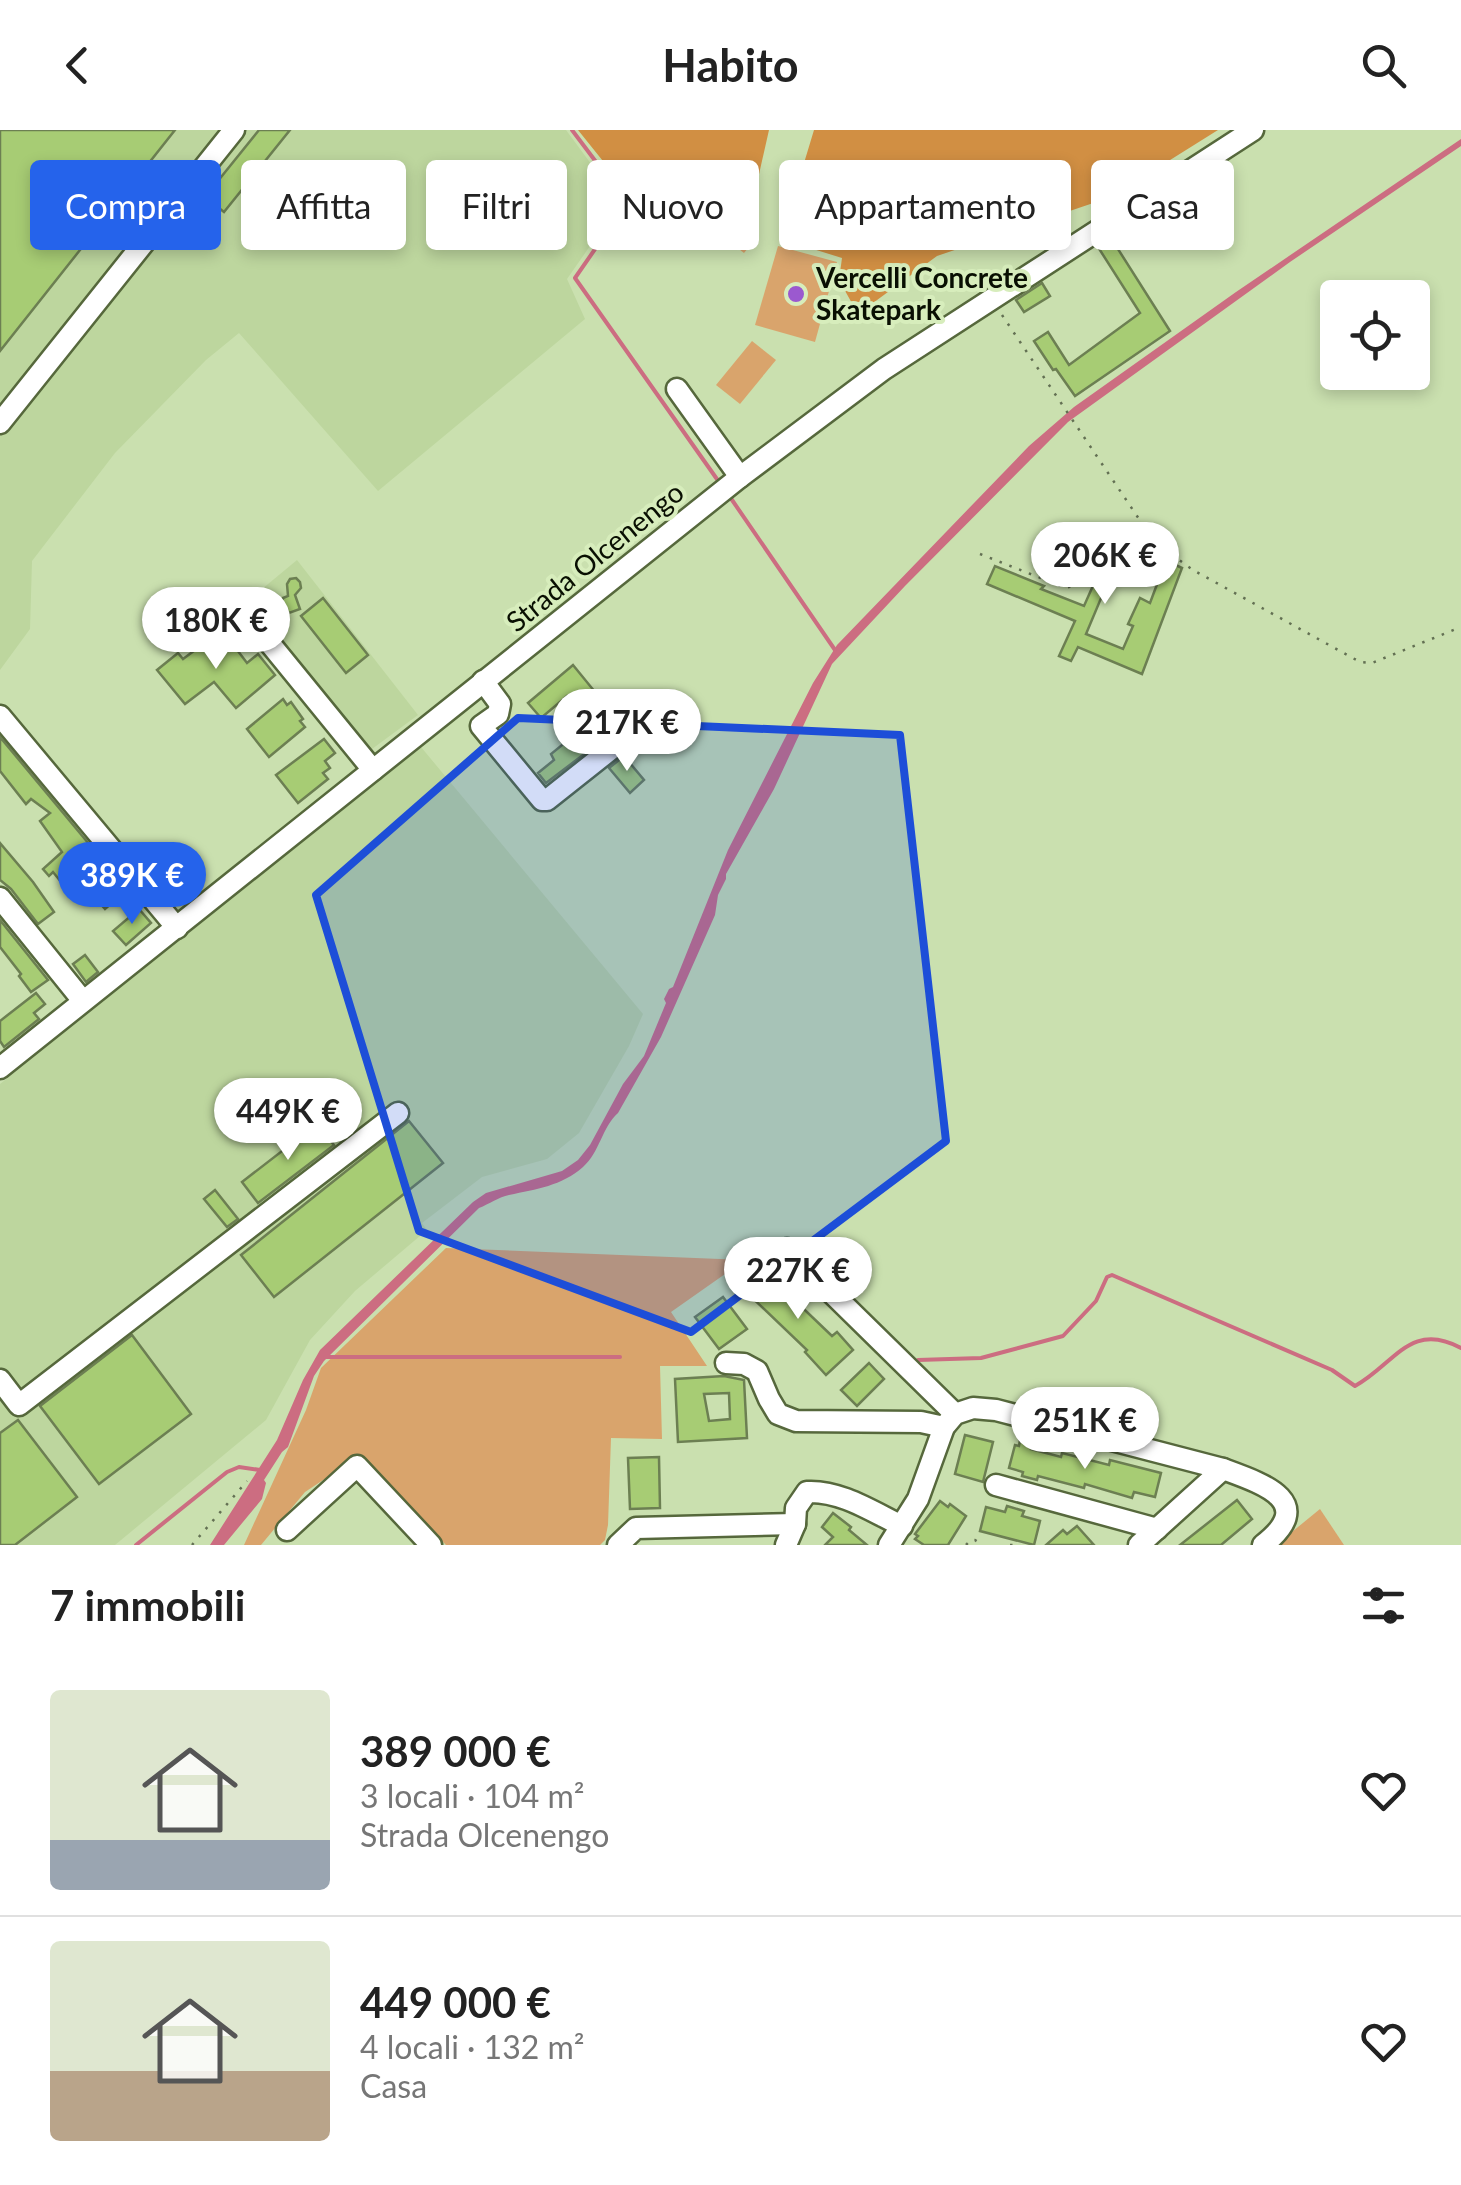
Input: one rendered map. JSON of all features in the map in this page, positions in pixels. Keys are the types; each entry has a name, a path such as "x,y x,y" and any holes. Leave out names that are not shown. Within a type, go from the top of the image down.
{"street":[{"path":"0,423 234,130"},
{"name":"Strada Olcenengo","path":"0,1068 740,477 884,369 1253,130"},
{"path":"678,389 740,477"},
{"path":"245,613 373,770"},
{"path":"483,681 500,704 498,714 481,726 542,800 615,746"},
{"path":"0,716 177,928"},
{"path":"0,898 83,1001"},
{"path":"0,1380 19,1404 398,1113"},
{"path":"787,1249 950,1421"},
{"path":"726,1363 757,1370 778,1414 796,1421 950,1421 972,1408 996,1410 1223,1470 1273,1490 1285,1500 1288,1516 1278,1533 1263,1545"},
{"path":"889,1545 926,1481 950,1421"},
{"path":"287,1530 357,1466 431,1545"},
{"path":"1140,1545 1223,1470"},
{"path":"996,1485 1157,1529"},
{"path":"786,1545 796,1524 796,1508 807,1492 823,1491 844,1498 902,1526"},
{"path":"618,1545 636,1528 796,1524"}],"path":[{"path":"990,298 1164,549"},
{"path":"980,554 1066,588 1072,586 1089,548 1102,533 1114,528 1164,549 1194,570 1360,662 1372,663 1461,628"},
{"path":"192,1545 248,1481"},
{"path":"966,1545 974,1540 982,1545"},
{"path":"1010,1545 1018,1545"}],"highlighted area":[{"path":"518,718 900,735 946,1141 691,1332 419,1231 316,895"}],"shaded area":[{"path":"0,130 566,130 588,160 587,250 567,279 585,319 378,491 239,333 206,360 115,453 32,561 30,629 0,670"},
{"path":"578,130 769,130 759,174 759,160 602,160"},
{"path":"814,130 1218,130 1170,160 1091,160 1091,204 1071,211 1071,160 805,160"},
{"path":"1461,139 1461,146 1290,262 1068,422 832,664 774,789 726,874 715,915 661,1037 589,1161 557,1183 505,1196 479,1208 324,1361 314,1376 288,1447 264,1480 262,1499 224,1545 210,1545 277,1440 320,1350 473,1202 486,1193 562,1171 590,1145 623,1084 644,1056 666,1003 664,999 673,987 728,850 813,683 837,645 1029,446 1074,407"},
{"name":"Vercelli Concrete Skatepark","path":"778,246 779,250 837,262 815,342 755,325"},
{"path":"816,250 955,250 937,256 858,314 839,280 842,258"},
{"path":"752,341 776,360 740,404 716,385"},
{"path":"297,560 418,715 372,749 249,600"},
{"path":"421,747 643,1014 629,1046 579,1133 547,1159 482,1177 422,1223 427,1230 355,1291 310,1340 266,1420 115,1545 0,1545 0,1084"},
{"path":"446,1248 745,1260 671,1312 707,1366 660,1366 662,1439 611,1438 608,1525 600,1545 446,1545 361,1455 305,1492 261,1545 244,1545 321,1368"},
{"path":"1320,1509 1344,1545 1276,1545"}],"building":[{"path":"0,130 175,130 151,160 30,160 30,250 80,250 0,351"},
{"path":"259,130 290,130 266,160 241,160 241,191 224,212 221,177"},
{"path":"1100,250 1119,250 1170,331 1075,396 1034,341 1048,332 1069,365 1140,313"},
{"path":"1042,283 1050,296 1024,312 1016,300"},
{"path":"1114,536 1182,568 1142,674 1078,647 1071,661 1059,656 1075,621 987,584 995,566 1084,606 1096,579 1107,584 1086,634 1123,649 1133,626 1128,624 1140,598 1150,603 1159,579 1106,553"},
{"path":"296,578 301,588 295,595 300,609 289,613 281,604 288,596 287,584"},
{"path":"323,598 368,655 346,673 301,616"},
{"path":"222,630 247,663 258,654 275,675 236,708 214,682 185,704 157,670 178,653 183,659"},
{"path":"573,665 613,714 603,723 612,733 546,783 538,773 554,760 551,754 589,723 567,696 541,718 528,703"},
{"path":"283,699 287,705 291,702 305,727 269,757 247,729"},
{"path":"0,737 89,844 65,863 81,884 70,893 53,872 49,876 43,869 62,852 40,821 50,813 31,799 26,804 0,771"},
{"path":"324,739 335,753 325,761 330,768 323,773 328,779 298,803 276,775"},
{"path":"624,756 644,780 630,793 609,768"},
{"path":"0,843 54,912 38,924 0,880"},
{"path":"108,878 113,884 118,880 127,890 105,909 91,893"},
{"path":"139,909 151,923 126,945 113,931"},
{"path":"0,920 48,980 31,992 0,947"},
{"path":"85,955 98,972 86,982 73,964"},
{"path":"36,993 45,1004 34,1013 39,1019 4,1047 0,1041 0,1021"},
{"path":"409,1121 443,1163 274,1297 241,1255"},
{"path":"317,1124 334,1145 258,1203 242,1182"},
{"path":"215,1190 238,1219 227,1227 204,1199"},
{"path":"761,1268 832,1336 837,1332 853,1350 826,1375 807,1350 742,1288"},
{"path":"723,1297 747,1329 719,1349 695,1317"},
{"path":"132,1335 191,1414 99,1484 40,1406"},
{"path":"869,1363 884,1379 857,1406 841,1390"},
{"path":"724,1376 744,1380 747,1438 678,1442 675,1379","holes":["729,1393 730,1419 709,1421 704,1394"]},
{"path":"18,1420 77,1497 15,1545 0,1545 0,1433"},
{"path":"965,1435 993,1442 983,1482 955,1474"},
{"path":"1020,1440 1032,1443 1031,1449 1061,1457 1062,1453 1109,1465 1110,1460 1161,1473 1155,1497 1134,1492 1132,1498 1085,1484 1084,1488 1038,1476 1037,1480 1022,1476 1023,1472 1009,1468"},
{"path":"659,1457 660,1508 630,1509 628,1458"},
{"path":"1237,1500 1252,1519 1221,1545 1180,1545"},
{"path":"940,1501 966,1516 948,1545 924,1545 915,1539 915,1534"},
{"path":"1007,1506 1040,1521 1034,1545 980,1531 986,1507 1005,1512"},
{"path":"833,1513 867,1545 825,1545 833,1537 822,1527"},
{"path":"1077,1526 1094,1545 1046,1545 1063,1530 1067,1534"}],"waterway":[{"path":"572,130 627,203 575,278 719,482"},
{"path":"730,497 835,650"},
{"path":"918,1360 981,1358 1063,1336 1096,1301 1107,1277 1112,1275 1332,1370 1355,1386 1415,1342 1428,1339 1461,1348"},
{"path":"325,1357 620,1357"},
{"path":"136,1545 227,1472 239,1467 260,1470"}],"place":[{"name":"Vercelli Concrete Skatepark","path":"796,294"}]}
